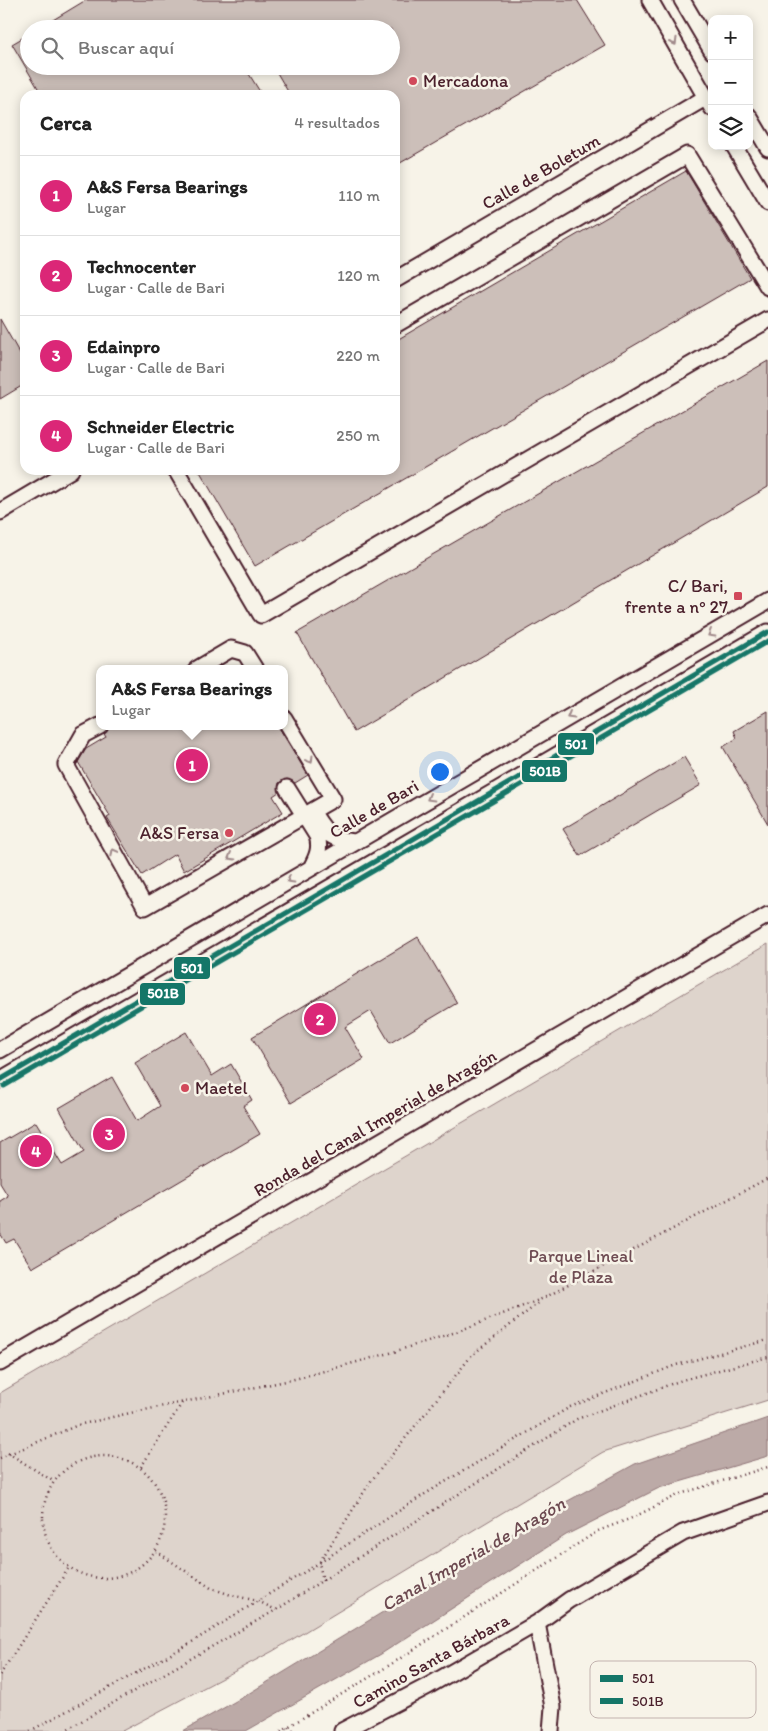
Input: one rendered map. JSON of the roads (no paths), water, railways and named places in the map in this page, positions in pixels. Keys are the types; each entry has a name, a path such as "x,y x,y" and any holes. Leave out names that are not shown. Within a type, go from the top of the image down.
{"street":[{"path":"650,0 708,103"},
{"path":"682,0 708,45"},
{"name":"Calle de Boletum","path":"400,277 708,103"},
{"path":"753,123 768,148"},
{"path":"736,150 768,203"},
{"path":"400,322 687,155 768,287"},
{"path":"179,475 261,616 768,320"},
{"path":"0,512 63,475"},
{"name":"Calle de Bari","path":"0,1050 768,601"},
{"path":"0,1080 768,632"},
{"path":"204,665 231,649 245,653 252,665"},
{"path":"96,728 83,735 66,765 145,907 333,799 288,725"},
{"path":"291,785 308,813 320,844 317,857 311,868"},
{"path":"308,813 332,837 342,841 355,842"},
{"name":"Ronda del Canal Imperial de Aragón","path":"0,1363 768,915"},
{"name":"Camino Santa Bárbara","path":"342,1731 428,1686 538,1622 569,1600 683,1532 768,1502"},
{"name":"Camino Santa Bárbara","path":"538,1622 553,1707 551,1731"}],"place":[{"name":"Mercadona","path":"413,81"},
{"name":"C/ Bari, frente a nº 27","path":"738,596"},
{"name":"A&S Fersa Bearings","path":"192,765"},
{"name":"A&S Fersa","path":"229,833"},
{"name":"Technocenter","path":"320,1019"},
{"name":"Maetel","path":"185,1088"},
{"name":"Edainpro","path":"109,1134"},
{"name":"Schneider Electric","path":"36,1151"}],"park label":[{"name":"Parque Lineal de Plaza","path":"581,1266"}],"water label":[{"name":"Canal Imperial de Aragón","path":"473,1554"}]}
